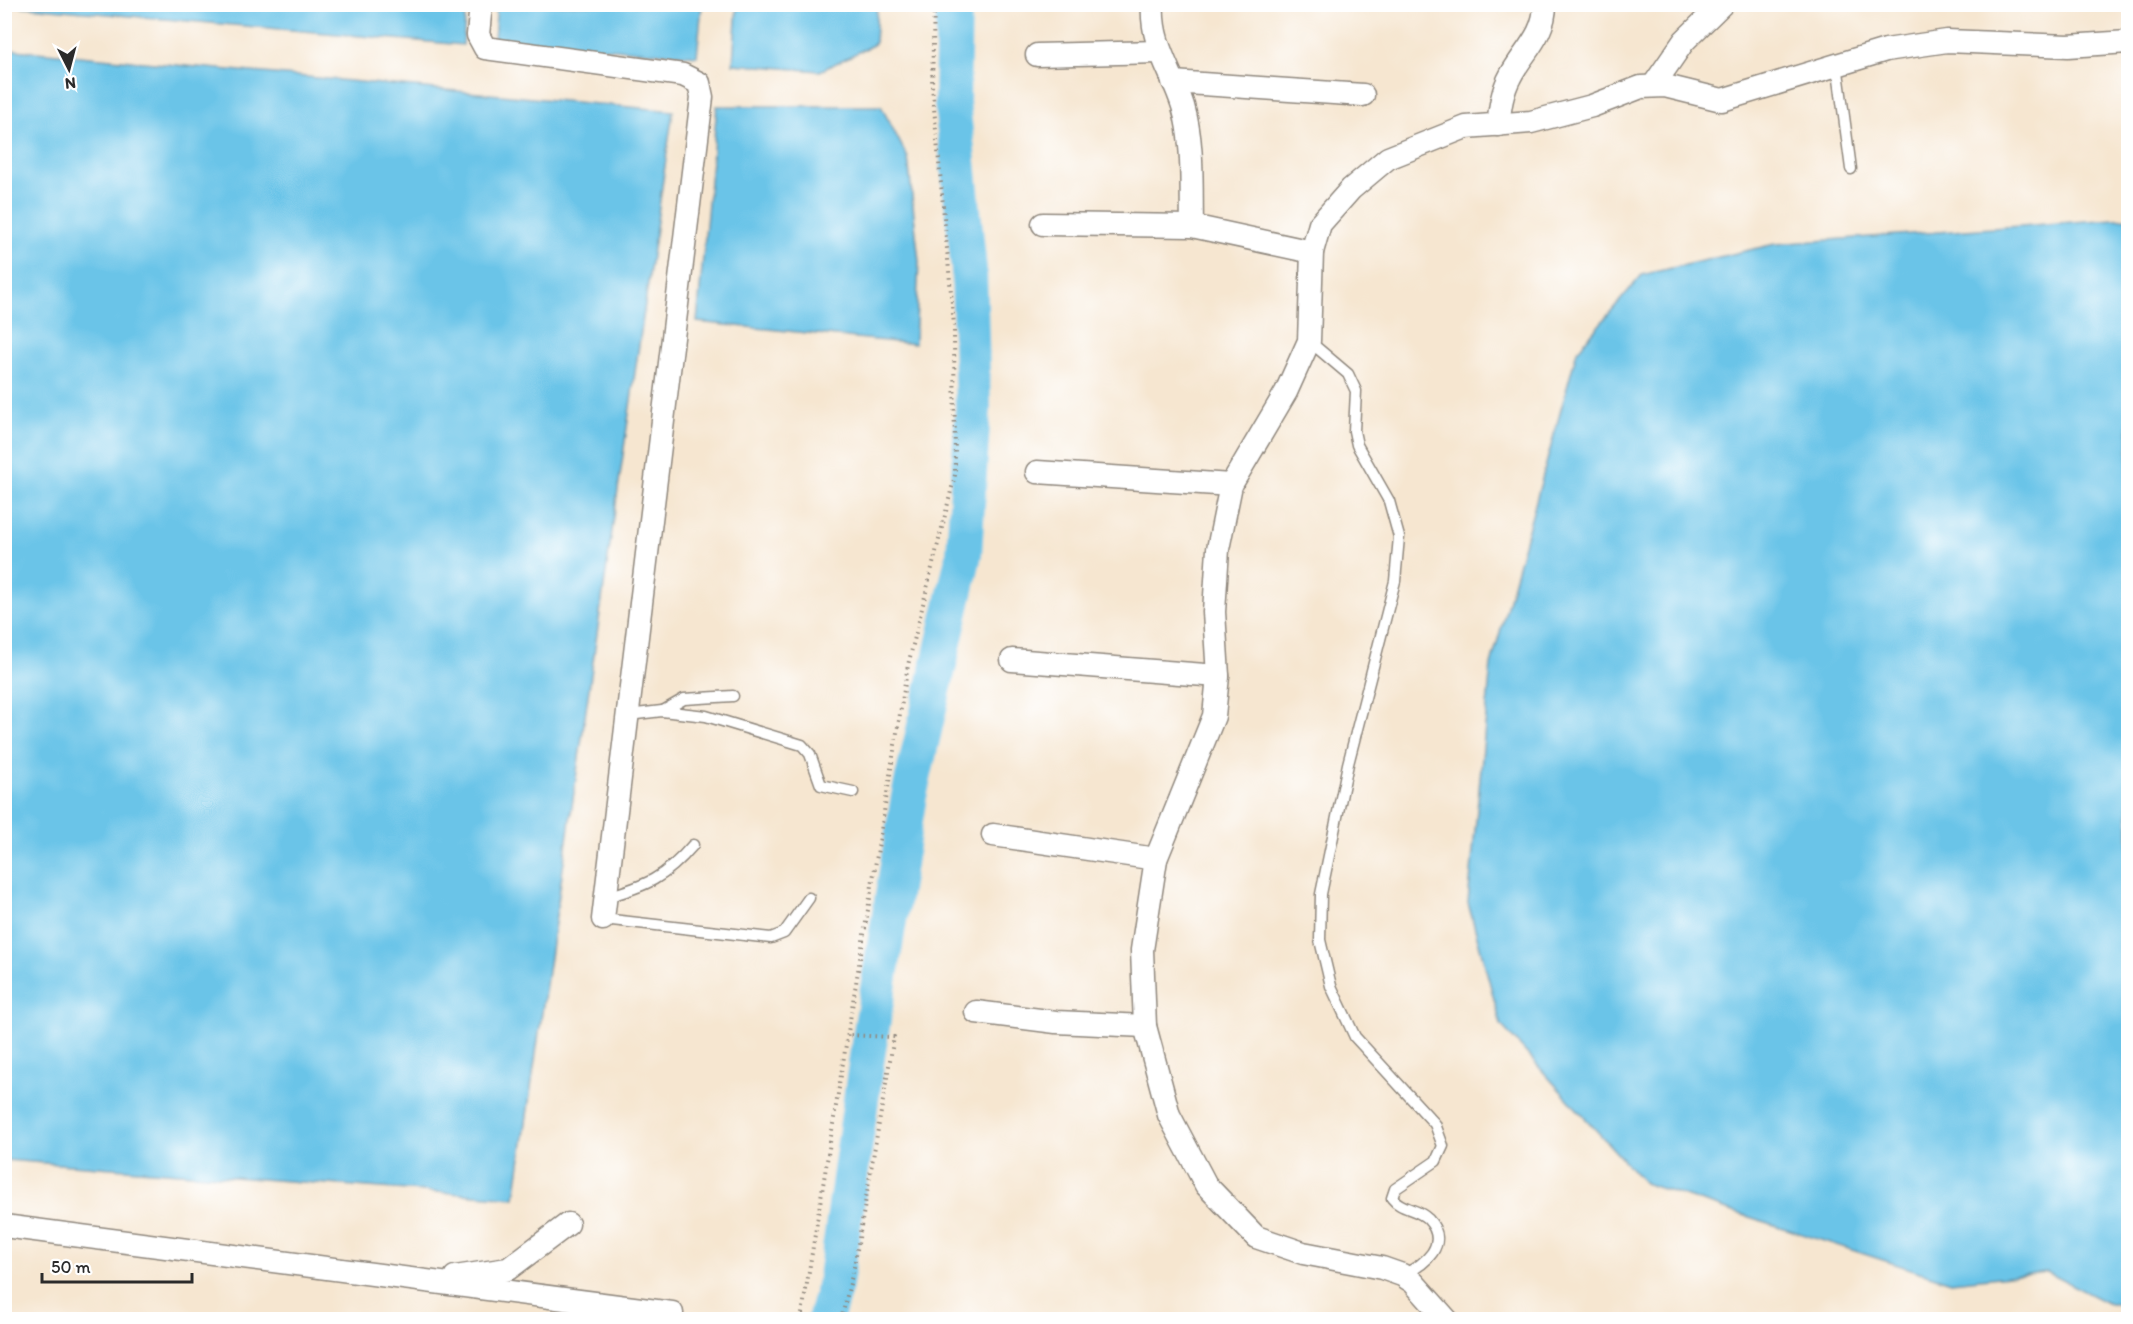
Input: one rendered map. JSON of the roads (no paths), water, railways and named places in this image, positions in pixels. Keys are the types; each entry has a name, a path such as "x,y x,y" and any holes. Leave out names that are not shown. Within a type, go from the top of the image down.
{"street":[{"path":"481,4 478,35 485,48 683,75 699,83 702,97 604,908"},
{"path":"1153,4 1159,52 1183,106 1191,156 1192,226"},
{"path":"1498,125 1503,94 1511,75 1531,48 1540,29 1545,4"},
{"path":"1653,86 1684,41 1722,4"},
{"path":"1447,1320 1413,1282 1402,1275 1382,1268 1303,1253 1256,1237 1206,1185 1169,1115 1145,1026 1142,950 1156,859 1214,716 1218,676 1214,612 1218,549 1231,485 1286,392 1309,341 1312,252 1320,224 1351,189 1388,158 1466,127 1541,120 1592,106 1641,87 1679,88 1706,98 1722,100 1886,50 1947,41 2068,46 2128,42"},
{"path":"1037,55 1159,52"},
{"path":"1173,82 1363,95"},
{"path":"1043,224 1192,226 1312,252"},
{"path":"1037,472 1231,485"},
{"path":"1012,660 1218,676"},
{"path":"993,835 1156,859"},
{"path":"976,1012 1056,1022 1145,1026"},
{"path":"427,1281 508,1269 568,1224"},
{"path":"4,1227 672,1313"}],"lane":[{"path":"1837,64 1851,169"},
{"path":"1309,341 1348,374 1356,391 1354,431 1357,445 1389,501 1399,537 1395,581 1348,764 1321,894 1320,940 1331,986 1355,1037 1435,1124 1443,1146 1436,1161 1395,1189 1392,1198 1398,1206 1427,1218 1437,1236 1435,1248 1423,1266 1402,1275"},
{"path":"662,711 684,699 733,696"},
{"path":"628,715 662,711 706,716 802,745 810,754 821,785 854,792"},
{"path":"604,908 655,881 673,868 693,845"},
{"path":"604,908 777,938 789,927 809,898"}],"water":[{"path":"5,4 466,5 463,45"},
{"path":"497,5 702,5 697,56 494,39"},
{"path":"737,5 877,5 875,44 820,71 733,64"},
{"path":"4,49 673,111 515,1198 5,1160"},
{"path":"717,106 881,106 908,158 919,262 915,344 697,322"},
{"path":"2128,218 2128,1304 2109,1304 2047,1272 1951,1282 1644,1183 1501,1025 1468,903 1491,665 1577,351 1642,275 1775,244"}],"waterway":[{"path":"825,1320 835,1285 867,1057 909,796 964,554 973,408 969,270 952,102 954,4"}]}
